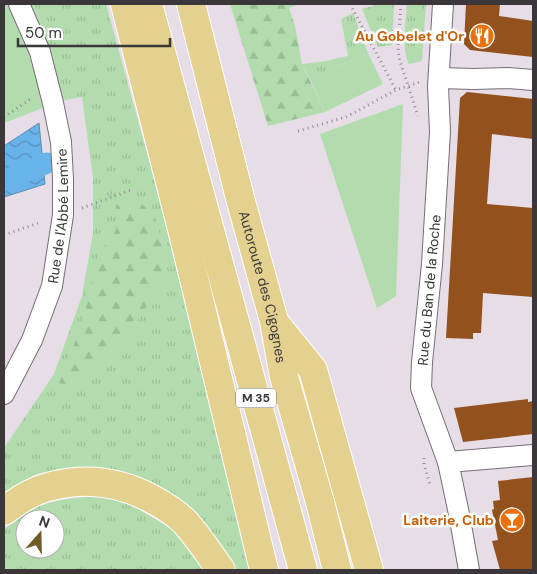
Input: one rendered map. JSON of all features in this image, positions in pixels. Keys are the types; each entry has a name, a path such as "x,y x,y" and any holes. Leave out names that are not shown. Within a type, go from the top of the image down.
{"highway":[{"path":"125,4 183,233 264,570"},
{"name":"M 35","path":"148,4 303,570"},
{"name":"Autoroute des Cigognes","path":"191,4 240,198 274,321 284,377 320,502 337,570"},
{"path":"274,321 313,370 369,570"},
{"path":"4,511 20,500 46,487 75,482 101,482 122,486 162,504 183,520 204,545 221,570"}],"street":[{"name":"Rue de l'Abbé Lemire","path":"4,394 32,340 52,286 63,215 61,142 40,52 19,4"},
{"name":"Rue du Ban de la Roche","path":"443,4 439,78 440,132 433,254 422,362 422,388 448,462 469,570"},
{"path":"439,78 533,80"},
{"path":"448,462 533,455"}],"path":[{"path":"298,131 346,116 396,90 350,4"},
{"path":"401,4 398,46 420,121"},
{"path":"4,117 49,86"},
{"path":"4,235 131,190"}],"green space":[{"path":"4,4 34,4 61,101 4,123"},
{"path":"34,4 106,4 184,289 249,570 233,570 159,488 133,476 85,468 64,469 37,474 4,493 4,448 54,374 82,296 93,233 93,178 82,97 61,101"},
{"path":"230,4 300,4 289,8 295,26 302,64 325,112 268,126"},
{"path":"376,4 394,4 392,45 378,47 362,9"},
{"path":"407,4 426,4 422,61 409,64 405,51"},
{"path":"353,13 368,53 310,79 302,64 348,56 341,19"},
{"path":"368,53 383,84 325,112 310,79"},
{"path":"403,104 396,296 377,308 320,134"},
{"path":"137,199 155,217 161,239 166,275 122,345 67,386 59,383 83,321 98,255 116,230 116,205"},
{"path":"89,497 127,502 173,530 203,570 4,570 4,530 15,520 15,559 65,559 65,509 33,509 64,499"}],"water":[{"path":"39,123 45,184 4,197 4,146"}],"building":[{"path":"466,4 500,4 499,16 533,21 533,57 470,50 464,44"},
{"path":"467,92 533,99 533,139 492,134 487,204 533,208 533,297 483,293 481,333 473,333 473,339 446,338 460,98"},
{"path":"528,399 528,402 533,401 533,434 463,442 454,408"},
{"path":"533,477 533,570 500,570 492,541 498,540 492,510 494,509 493,501 500,500 498,481"}],"waterway":[{"path":"4,181 47,163"}],"place":[{"name":"Au Gobelet d'Or","path":"482,36"},
{"name":"Laiterie, Club","path":"512,520"}]}
